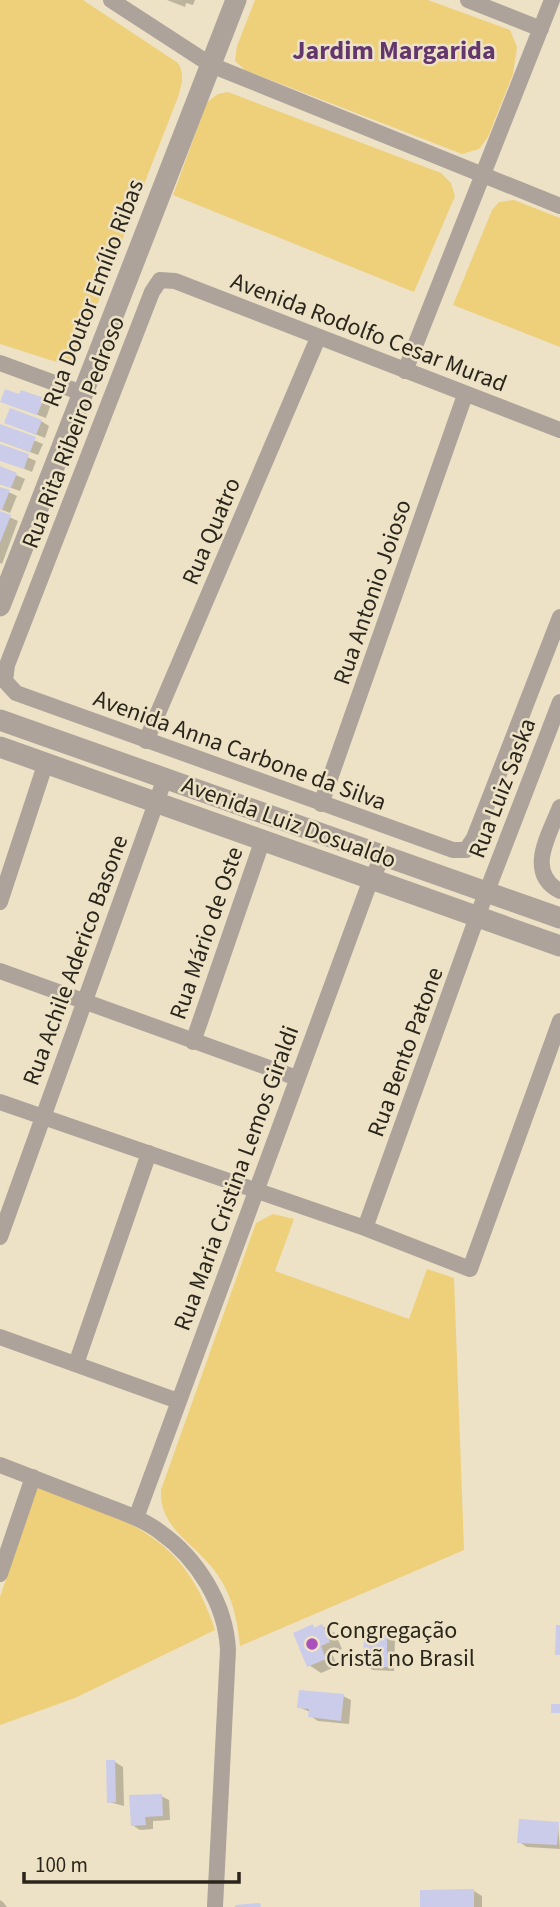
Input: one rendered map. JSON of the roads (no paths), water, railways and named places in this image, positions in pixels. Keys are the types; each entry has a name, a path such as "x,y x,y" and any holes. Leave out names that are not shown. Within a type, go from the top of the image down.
{"street":[{"path":"111,0 211,65 560,206"},
{"name":"Rua Doutor Emílio Ribas","path":"0,606 236,0"},
{"path":"468,0 541,29"},
{"path":"405,371 552,0"},
{"name":"Avenida Rodolfo Cesar Murad","path":"160,280 175,281 560,430"},
{"name":"Rua Rita Ribeiro Pedroso","path":"5,681 6,665 16,639 152,292 160,280"},
{"name":"Rua Quatro","path":"146,741 318,338"},
{"path":"0,363 82,393"},
{"name":"Rua Antonio Joioso","path":"321,804 466,395"},
{"name":"Avenida Anna Carbone da Silva","path":"5,681 16,693 146,741 453,850 467,850 560,617"},
{"name":"Rua Luiz Saska","path":"487,891 560,702"},
{"name":"Avenida Luiz Dosualdo","path":"0,720 560,918"},
{"name":"Avenida Luiz Dosualdo","path":"0,747 560,946"},
{"path":"0,902 46,762"},
{"name":"Rua Achile Aderico Basone","path":"0,1237 165,778"},
{"path":"560,807 541,857 543,876 560,891"},
{"name":"Rua Mário de Oste","path":"193,1042 263,839"},
{"name":"Rua Maria Cristina Lemos Giraldi","path":"136,1518 371,879 384,855"},
{"name":"Rua Bento Patone","path":"365,1228 487,891"},
{"path":"0,971 297,1078"},
{"path":"0,1102 365,1228 470,1269 560,1021"},
{"path":"76,1364 149,1153"},
{"path":"0,1337 178,1401"},
{"path":"0,1465 136,1518 160,1531 180,1549 213,1593 224,1616 228,1650 215,1907"},
{"path":"0,1574 33,1477"}],"place":[{"name":"Congregação Cristã no Brasil","path":"312,1644"}],"district":[{"name":"Jardim Margarida","path":"394,50"}]}
